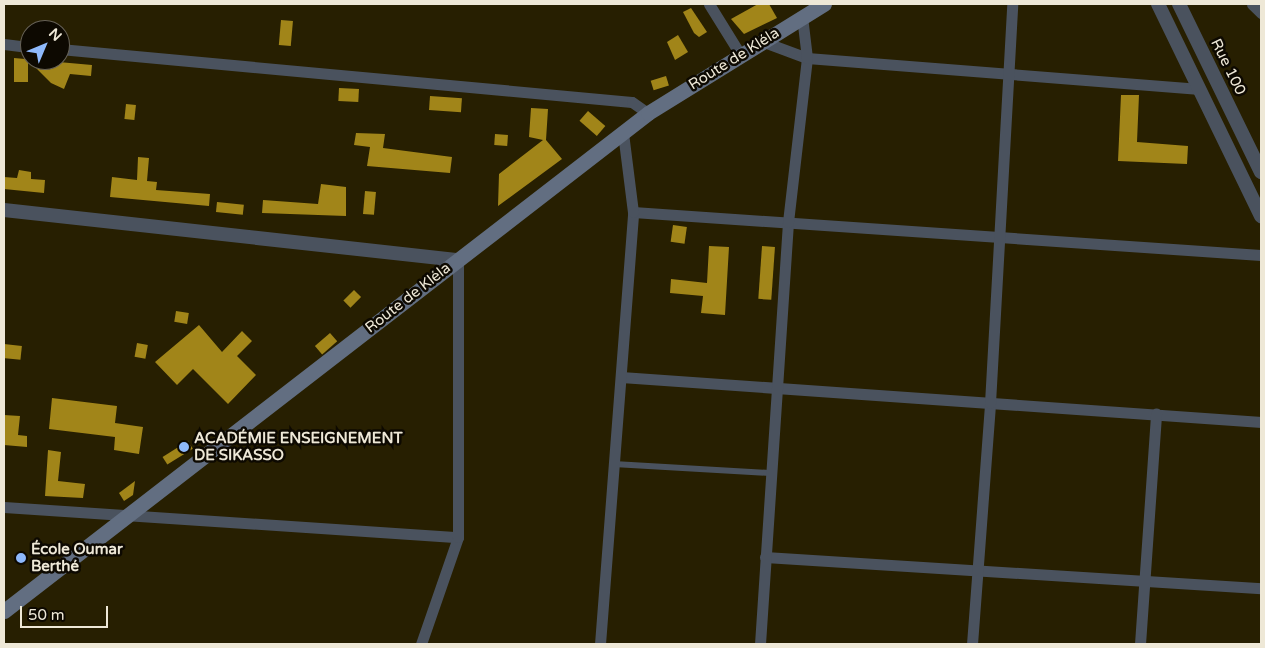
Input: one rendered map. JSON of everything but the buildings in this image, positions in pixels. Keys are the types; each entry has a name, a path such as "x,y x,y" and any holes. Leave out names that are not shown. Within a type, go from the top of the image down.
{"main road":[{"name":"Route de Kléla","path":"4,611 648,113 740,54 824,4"}],"street":[{"path":"709,4 740,54"},
{"path":"972,644 990,402 1012,4"},
{"path":"1158,4 1261,216"},
{"name":"Rue 100","path":"1179,4 1261,172"},
{"path":"1252,4 1261,13"},
{"path":"760,644 775,387 788,222 807,58 802,16"},
{"path":"761,41 807,58 1200,89"},
{"path":"4,47 20,47"},
{"path":"70,50 632,102 648,113"},
{"path":"600,644 632,212 623,134"},
{"path":"4,210 458,260 458,537 421,644"},
{"path":"632,212 999,235 1261,255"},
{"path":"621,377 1261,422"},
{"path":"1140,644 1156,414"},
{"path":"4,506 124,517 458,537"},
{"path":"765,557 1261,588"}],"lane":[{"path":"614,464 770,473"}],"place":[{"name":"ACADÉMIE ENSEIGNEMENT DE SIKASSO","path":"184,447"},
{"name":"École Oumar Berthé","path":"21,558"}]}
